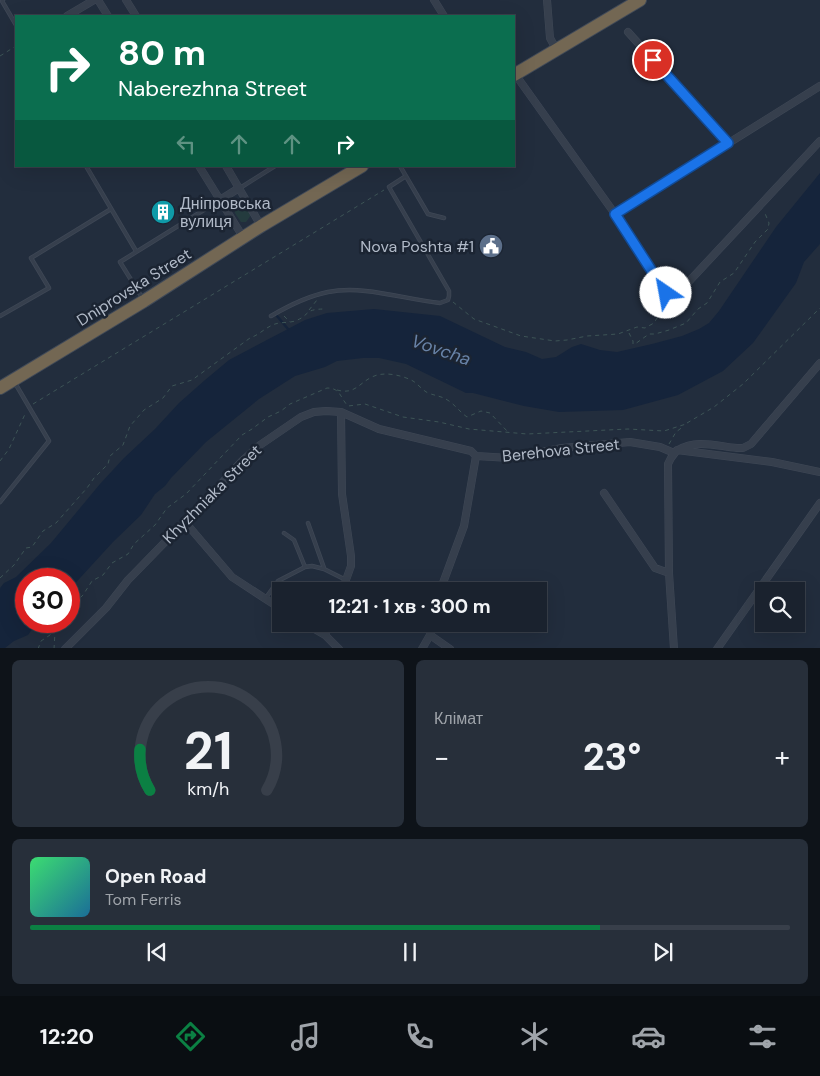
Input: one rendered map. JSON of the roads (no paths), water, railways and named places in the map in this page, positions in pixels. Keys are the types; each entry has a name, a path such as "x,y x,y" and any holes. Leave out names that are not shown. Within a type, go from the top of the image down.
{"highway":[{"path":"515,74 640,0"},
{"name":"Dniprovska Street","path":"0,388 243,237 360,167"}],"street":[{"path":"69,15 94,0"},
{"path":"98,0 107,15"},
{"path":"126,0 135,15"},
{"path":"434,0 443,15"},
{"path":"547,0 550,38 556,49"},
{"path":"628,32 728,143"},
{"path":"515,74 615,214 666,293 670,296 681,290 820,141"},
{"path":"615,214 820,86"},
{"path":"201,167 243,237"},
{"path":"227,167 261,226"},
{"path":"220,200 239,188"},
{"path":"674,648 669,573 668,464 673,451 684,446 699,443 737,448 743,448 751,444 820,362"},
{"name":"Khyzhniaka Street","path":"65,648 106,608 148,558 185,522 242,461 260,445 301,417 314,412 341,412 380,429 471,451 476,456"},
{"path":"341,412 342,494 351,556 351,566 346,580"},
{"name":"Berehova Street","path":"476,456 510,458 562,448 630,442 673,451 772,462 820,472"},
{"path":"443,582 464,526 476,456"},
{"path":"604,493 655,568 669,573"},
{"path":"717,648 820,503"},
{"path":"185,522 232,576 272,604"},
{"path":"320,632 339,648"},
{"path":"422,648 431,632"},
{"path":"430,635 450,648"}],"lane":[{"path":"3,0 15,23"},
{"path":"87,167 136,252"},
{"path":"239,188 273,167"},
{"path":"401,167 428,214 444,218"},
{"path":"272,316 296,302 328,292 364,291 440,303 448,300 448,291 389,188 406,176"},
{"path":"144,300 120,262 220,200"},
{"path":"0,316 49,288 31,258 111,209"},
{"path":"0,502 49,441 14,380"},
{"path":"308,523 324,569"},
{"path":"284,533 294,540 305,567"},
{"path":"265,600 278,581 305,567 312,566 324,569 346,580"}],"water":[{"name":"Vovcha","path":"820,173 820,244 804,262 796,283 753,343 723,371 678,395 623,410 559,412 466,393 406,364 379,358 337,361 325,367 295,376 259,399 206,442 165,486 155,494 141,515 80,578 80,568 25,568 51,543 124,458 179,403 229,360 305,320 327,313 374,309 440,316 505,347 526,352 542,359 556,357 581,344 600,350 617,352 682,336 709,323 776,227"},
{"path":"15,578 15,633 29,633 5,648 0,648 0,588 4,583"}],"waterway":[{"path":"277,316 288,329"}],"place":[{"name":"Дніпровська вулиця","path":"163,212"},
{"name":"Nova Poshta #1","path":"491,246"}]}
